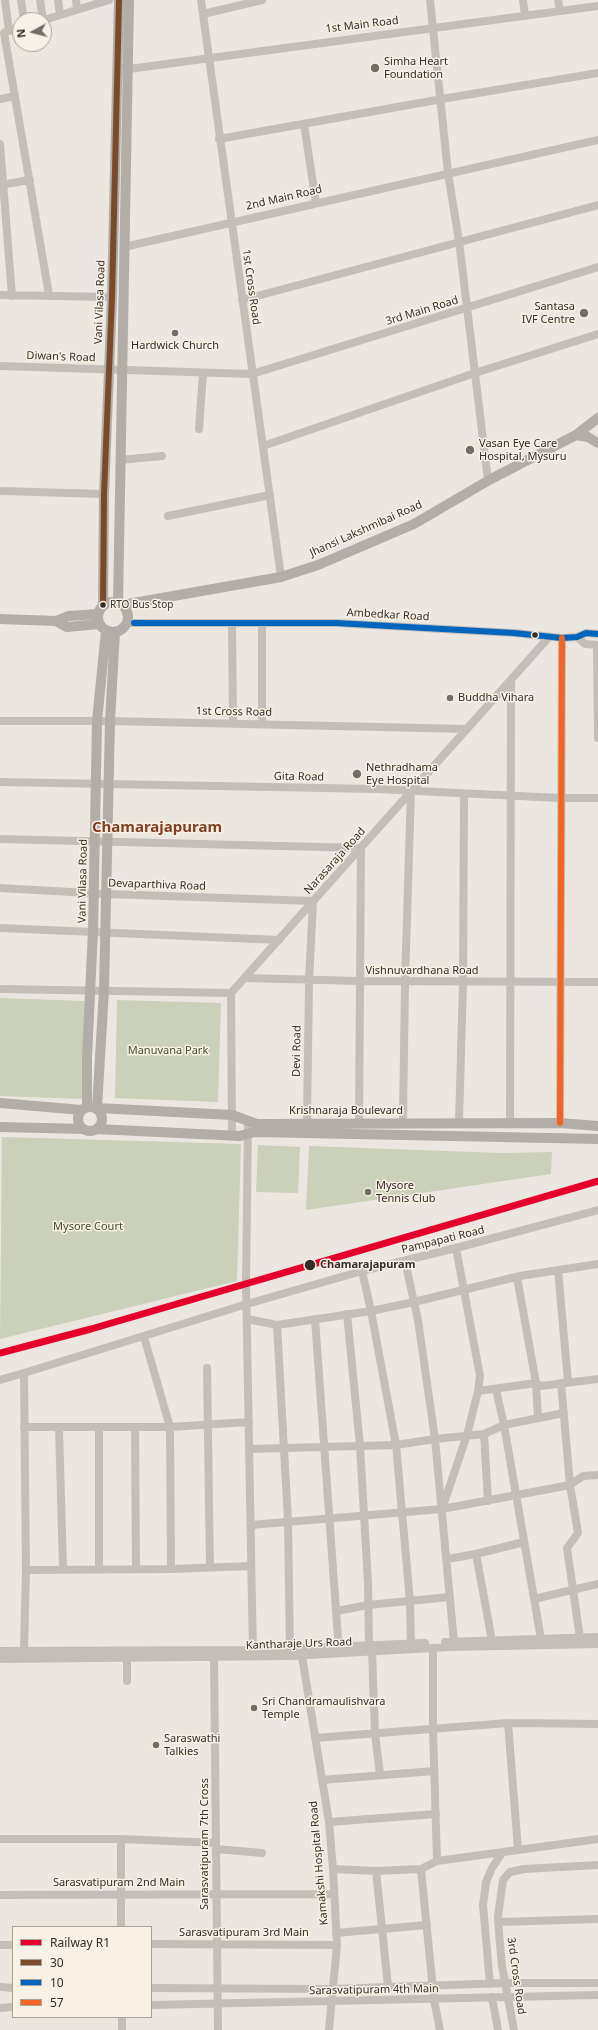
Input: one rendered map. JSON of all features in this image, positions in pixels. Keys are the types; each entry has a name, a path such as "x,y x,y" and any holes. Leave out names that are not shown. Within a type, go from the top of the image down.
{"main road":[{"name":"Vani Vilasa Road","path":"100,609 112,297 119,0"},
{"name":"Vani Vilasa Road","path":"120,604 121,370 129,69 129,0"},
{"name":"Jhansi Lakshmibai Road","path":"120,604 281,577 318,565 414,524 488,481 576,435 598,418"},
{"path":"576,435 588,437 598,443"},
{"path":"0,619 56,621 68,616 100,609 113,602 120,604 128,614 127,623 124,628 107,629 67,627 56,621"},
{"path":"100,609 107,629"},
{"name":"Vani Vilasa Road","path":"88,1108 87,1057 94,932 97,721 107,629"},
{"name":"Vani Vilasa Road","path":"88,1108 104,990 110,721 107,629"},
{"name":"Krishnaraja Boulevard","path":"0,1104 232,1116 257,1124 403,1122 510,1124 560,1123 598,1126"},
{"path":"0,1127 84,1129 90,1131 97,1129 102,1123 103,1118 100,1111 88,1108 78,1119 84,1129"},
{"name":"Krishnaraja Boulevard","path":"97,1129 232,1135 255,1132 598,1139"}],"street":[{"path":"5,0 4,33 49,295"},
{"path":"21,0 23,12"},
{"path":"40,0 42,12"},
{"path":"58,0 60,16"},
{"path":"76,0 77,9"},
{"path":"52,18 108,0"},
{"name":"1st Cross Road","path":"201,0 281,577"},
{"path":"203,14 262,0"},
{"path":"430,0 442,99 448,173 468,308 488,481"},
{"path":"523,0 525,15"},
{"path":"558,0 560,11"},
{"name":"1st Main Road","path":"129,69 208,57 598,6"},
{"path":"220,139 442,99 598,73"},
{"path":"0,99 15,96"},
{"path":"304,124 316,203"},
{"name":"2nd Main Road","path":"124,247 598,140"},
{"path":"0,144 1,184 12,296"},
{"path":"1,184 30,180"},
{"path":"242,300 598,205"},
{"name":"3rd Main Road","path":"203,372 252,374 598,267"},
{"path":"0,294 12,296 49,295 112,297"},
{"path":"263,446 475,373 598,334"},
{"name":"Diwan's Road","path":"0,366 203,372"},
{"path":"199,429 203,372"},
{"path":"120,460 162,456"},
{"path":"0,491 104,494"},
{"path":"168,516 270,495"},
{"name":"Ambedkar Road","path":"127,623 336,623 507,632 562,638 577,637 586,633 598,634"},
{"path":"232,623 232,723"},
{"path":"262,623 262,724"},
{"name":"Narasaraja Road","path":"232,993 549,637"},
{"name":"Ambedkar Road","path":"577,637 585,644 597,645"},
{"path":"560,1123 560,798 562,638"},
{"path":"597,645 598,738"},
{"path":"510,1124 512,796 511,680"},
{"name":"1st Cross Road","path":"0,721 110,721 467,728"},
{"name":"Gita Road","path":"0,782 411,791 560,798 598,798"},
{"path":"403,1122 405,981 411,791"},
{"path":"459,1123 463,982 464,794"},
{"path":"0,839 108,840 361,848 360,1123"},
{"name":"Devaparthiva Road","path":"0,888 106,894 313,901"},
{"name":"Devi Road","path":"307,1123 309,980 313,901"},
{"path":"0,928 94,932 105,931 279,940"},
{"name":"Vishnuvardhana Road","path":"245,978 361,981 598,982"},
{"path":"0,989 232,993 232,1135"},
{"path":"248,1121 247,1319 252,1653"},
{"name":"Pampapati Road","path":"0,1380 144,1337 247,1304 362,1271 456,1248 598,1210"},
{"path":"442,1509 467,1435 478,1391 480,1376 456,1248"},
{"path":"404,1261 414,1302 435,1439 447,1559 453,1645"},
{"path":"247,1319 277,1324 347,1314 414,1302 517,1277 598,1264"},
{"path":"558,1270 565,1383 564,1413 570,1485 578,1533 567,1548 580,1638"},
{"path":"362,1271 371,1310 396,1446 410,1601 411,1647"},
{"path":"517,1277 536,1383 538,1417"},
{"path":"347,1314 357,1403 375,1734 380,1774"},
{"path":"315,1319 331,1518 339,1650"},
{"path":"277,1324 288,1521 290,1652"},
{"path":"144,1337 170,1427 171,1569"},
{"path":"206,1368 210,1567"},
{"path":"24,1373 26,1570 24,1651"},
{"path":"478,1391 496,1390 536,1383 541,1386 598,1379"},
{"path":"496,1390 504,1425 541,1639"},
{"path":"250,1449 396,1446 435,1439 484,1434 504,1425 564,1413"},
{"path":"24,1427 170,1427 249,1422"},
{"path":"59,1427 63,1569"},
{"path":"99,1427 99,1569"},
{"path":"135,1427 136,1569"},
{"path":"484,1434 488,1501"},
{"path":"251,1524 403,1514 442,1509 570,1485 583,1476 598,1475"},
{"path":"447,1559 476,1554 524,1542"},
{"path":"476,1554 493,1644"},
{"path":"26,1570 171,1569 251,1566"},
{"path":"534,1599 598,1584"},
{"path":"337,1611 368,1605 450,1597"},
{"name":"Kantharaje Urs Road","path":"493,1644 541,1639 598,1637"},
{"name":"Kantharaje Urs Road","path":"0,1651 252,1653 453,1645 598,1644"},
{"name":"Kantharaje Urs Road","path":"411,1647 433,1648 453,1645"},
{"path":"433,1648 433,1729 437,1861"},
{"name":"Kamakshi Hospital Road","path":"302,1652 329,1822 333,1869 337,1945 330,2002 329,2030"},
{"name":"Kantharaje Urs Road","path":"0,1660 127,1657 214,1658 252,1653"},
{"path":"127,1657 127,1681"},
{"name":"Sarasvatipuram 7th Cross","path":"214,1658 218,2030"},
{"path":"508,1723 518,1850"},
{"path":"315,1738 508,1723 598,1724"},
{"path":"322,1780 380,1774 434,1771"},
{"path":"329,1822 436,1814"},
{"path":"0,1839 121,1839 216,1846 262,1853"},
{"path":"121,1839 121,1926"},
{"path":"333,1869 376,1871 421,1869 437,1861 598,1839"},
{"path":"490,1984 483,1905 486,1882 492,1868 502,1853"},
{"name":"3rd Cross Road","path":"514,2030 502,1966 499,1922 503,1880 510,1872 524,1869 598,1865"},
{"path":"421,1869 434,2000 440,2030"},
{"path":"376,1871 388,1986"},
{"name":"Sarasvatipuram 2nd Main","path":"0,1895 334,1894"},
{"path":"499,1922 598,1919"},
{"path":"336,1933 427,1925"},
{"name":"Sarasvatipuram 3rd Main","path":"152,1944 337,1945"},
{"path":"0,1945 12,1945"},
{"name":"Sarasvatipuram 4th Main","path":"152,1988 332,1989 506,1983 598,1983"},
{"path":"0,1987 12,1988"},
{"name":"Sarasvatipuram 4th Main","path":"152,2005 434,2000 508,1995 598,1995"},
{"path":"492,1996 498,2030"},
{"path":"0,2008 12,2007"},
{"path":"122,2018 122,2030"}],"green space":[{"path":"0,998 85,1001 82,1099 0,1096"},
{"name":"Manuvana Park","path":"117,1000 221,1003 218,1102 115,1098"},
{"name":"Mysore Court","path":"2,1137 241,1144 237,1281 0,1339"},
{"path":"258,1145 300,1147 298,1193 256,1192"},
{"name":"Mysore Tennis Club","path":"309,1146 501,1153 552,1152 551,1174 306,1210"}],"rail line":[{"name":"R1","path":"0,1353 91,1329 598,1181"}],"transit line":[{"name":"30","path":"103,605 104,494 112,297 119,0"},
{"name":"10","path":"134,623 336,623 514,633 562,638 577,637 586,633 598,634"},
{"name":"57","path":"560,1123 562,638"}],"place":[{"name":"Simha Heart Foundation","path":"375,68"},
{"name":"Santasa IVF Centre","path":"584,313"},
{"name":"Hardwick Church","path":"175,333"},
{"name":"Vasan Eye Care Hospital, Mysuru","path":"470,450"},
{"name":"RTO Bus Stop","path":"103,605"},
{"name":"Buddha Vihara","path":"450,698"},
{"name":"Nethradhama Eye Hospital","path":"357,774"},
{"name":"Mysore Tennis Club","path":"368,1192"},
{"name":"Chamarajapuram","path":"310,1265"},
{"name":"Sri Chandramaulishvara Temple","path":"254,1708"},
{"name":"Saraswathi Talkies","path":"156,1745"}],"district":[{"name":"Chamarajapuram","path":"157,828"}]}
